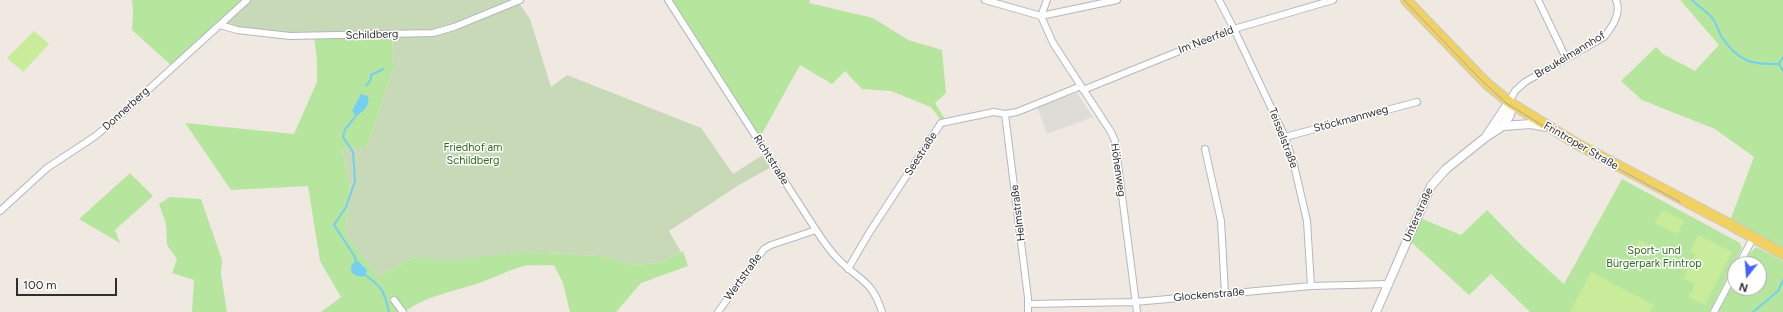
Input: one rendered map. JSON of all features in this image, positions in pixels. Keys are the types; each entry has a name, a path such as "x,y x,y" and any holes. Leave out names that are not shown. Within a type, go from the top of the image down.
{"main road":[{"name":"Frintroper Straße","path":"1406,0 1486,83 1509,102 1548,127 1615,166 1783,254"}],"street":[{"name":"Donnerberg","path":"0,211 47,168 94,137 115,120 247,0"},
{"name":"Schildberg","path":"220,24 237,30 290,36 433,33 454,27 520,0"},
{"name":"Richtstraße","path":"668,0 828,248 848,269 871,288 877,297 882,312"},
{"path":"985,0 1041,16 1117,0"},
{"path":"1041,16 1047,0"},
{"name":"Teisselstraße","path":"1219,0 1285,137 1294,165 1307,221 1312,286"},
{"name":"Im Neerfeld","path":"1082,88 1234,29 1333,0"},
{"path":"1538,0 1566,58"},
{"name":"Breukelmannhof","path":"1509,102 1515,91 1525,82 1604,37 1612,27 1616,16 1618,3 1616,0"},
{"name":"Höhenweg","path":"1041,16 1053,42 1111,132 1115,141 1137,312"},
{"name":"Seestraße","path":"848,269 881,214 941,124 994,112 1005,114 1017,112 1082,88"},
{"name":"Stöckmannweg","path":"1285,137 1416,102"},
{"path":"1503,126 1510,115 1511,110 1509,102"},
{"name":"Unterstraße","path":"1486,137 1509,102"},
{"name":"Helmstraße","path":"1005,114 1029,304 1028,312"},
{"path":"1503,126 1531,124 1548,127"},
{"name":"Unterstraße","path":"1376,312 1431,186 1440,175 1486,137 1503,126"},
{"path":"1205,149 1221,221 1225,294"},
{"name":"Wertstraße","path":"718,312 764,249 771,244 816,230"},
{"path":"1743,256 1753,238"},
{"name":"Glockenstraße","path":"1029,304 1135,302 1312,286 1388,284"},
{"path":"1714,312 1727,287"},
{"path":"394,300 403,312"}],"green space":[{"path":"132,0 246,0 172,66 132,30"},
{"name":"Friedhof am Schildberg","path":"249,0 525,0 519,3 530,19 551,87 567,75 701,128 733,174 766,153 775,165 739,185 669,231 681,252 660,263 634,265 600,256 526,252 448,261 415,257 378,277 345,233 350,188 342,147 367,147 394,66 392,36 291,36 222,25"},
{"path":"671,0 810,0 809,3 873,18 908,40 942,50 946,93 935,103 945,119 942,122 931,107 891,91 862,89 845,71 832,84 800,65 759,139"},
{"path":"1680,0 1783,0 1783,248 1730,221 1754,157 1715,129 1642,100 1621,81 1656,47 1663,54 1695,71 1719,45"},
{"path":"34,31 49,44 23,72 7,58"},
{"path":"392,36 394,66 367,147 342,147 350,188 345,233 378,277 415,257 448,260 526,252 600,256 634,265 660,263 683,251 688,266 641,283 616,312 570,312 563,283 554,265 520,267 476,284 432,297 407,310 400,304 400,312 321,312 341,297 320,261 308,186 231,190 185,123 294,134 317,82 317,60 314,37"},
{"path":"130,173 153,196 115,230 120,243 79,219"},
{"name":"Sport- und Bürgerpark Frintrop","path":"1622,179 1740,243 1742,248 1738,256 1727,256 1727,278 1710,312 1530,312 1491,274 1469,295 1411,242 1420,218 1461,235 1487,210 1522,246 1564,284"},
{"path":"170,197 201,199 222,260 221,274 227,312 192,312 194,280 172,273 177,259 167,245 166,224 159,204"},
{"path":"1662,210 1684,221 1677,234 1655,223"},
{"path":"1698,235 1732,252 1730,256 1727,256 1727,262 1705,305 1689,297 1695,285 1683,278 1695,255 1690,252"},
{"path":"1639,240 1650,246 1644,256 1641,257 1633,252"},
{"path":"1756,247 1783,261 1783,312 1718,312 1727,295 1767,296 1767,256 1748,256"},
{"path":"1591,272 1654,305 1650,312 1570,312"}],"shaded area":[{"path":"1077,93 1093,117 1047,134 1037,107"}],"water":[{"path":"361,94 368,96 368,102 366,108 357,116 352,111"},
{"path":"358,261 367,270 365,276 356,276 352,273 352,264"}],"waterway":[{"path":"1692,0 1711,16 1716,23 1721,36 1739,56 1746,60 1760,64 1779,64"},
{"path":"1783,57 1779,64 1783,71"},
{"path":"366,86 371,79 371,75 383,69"},
{"path":"356,263 355,257 334,225 346,207 355,181 353,152 343,137 345,129 357,113"},
{"path":"364,274 379,286 386,299 389,312"},
{"path":"1753,312 1778,291 1783,280"}],"tram line":[{"path":"1404,0 1477,76 1506,103 1576,146 1680,202"}]}
